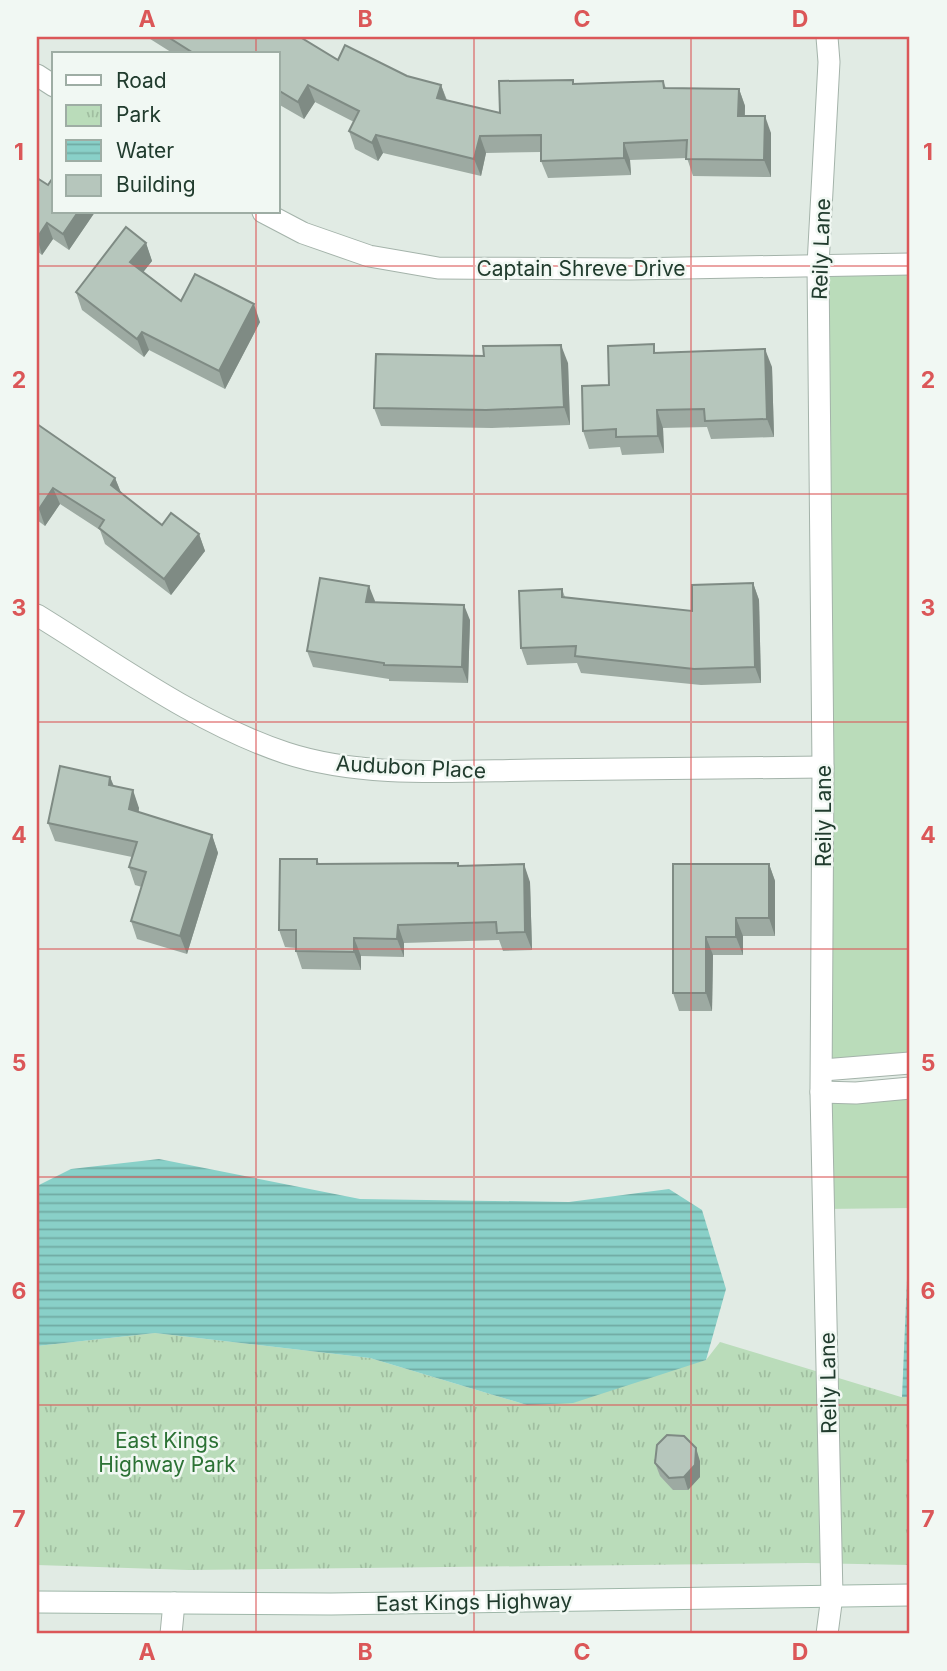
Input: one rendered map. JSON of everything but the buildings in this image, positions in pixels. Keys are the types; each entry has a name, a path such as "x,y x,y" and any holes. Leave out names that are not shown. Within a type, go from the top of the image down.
{"street":[{"name":"Reily Lane","path":"827,37 829,62 818,265 823,767 822,1081 832,1596 827,1634"},
{"path":"37,75 52,85"},
{"name":"Captain Shreve Drive","path":"267,214 303,233 369,256 438,268 630,269 910,264"},
{"name":"Audubon Place","path":"37,615 220,726 285,753 320,762 355,768 449,771 823,767"},
{"path":"822,1081 910,1063"},
{"path":"822,1081 856,1093 910,1088"},
{"name":"East Kings Highway","path":"37,1602 331,1604 910,1595"},
{"path":"171,1634 174,1603"}],"green space":[{"path":"818,265 910,270 910,1063 823,1070"},
{"path":"910,1088 910,1208 824,1209 821,1092"},
{"name":"East Kings Highway Park","path":"155,1333 370,1358 527,1405 706,1360 720,1342 901,1397 910,1397 910,1565 807,1563 189,1570 37,1565 37,1346"}],"water":[{"path":"159,1159 360,1199 569,1202 669,1189 702,1210 726,1289 706,1360 573,1403 527,1405 370,1358 155,1333 37,1346 37,1186 71,1169"},
{"path":"910,1208 910,1397 902,1397"}]}
